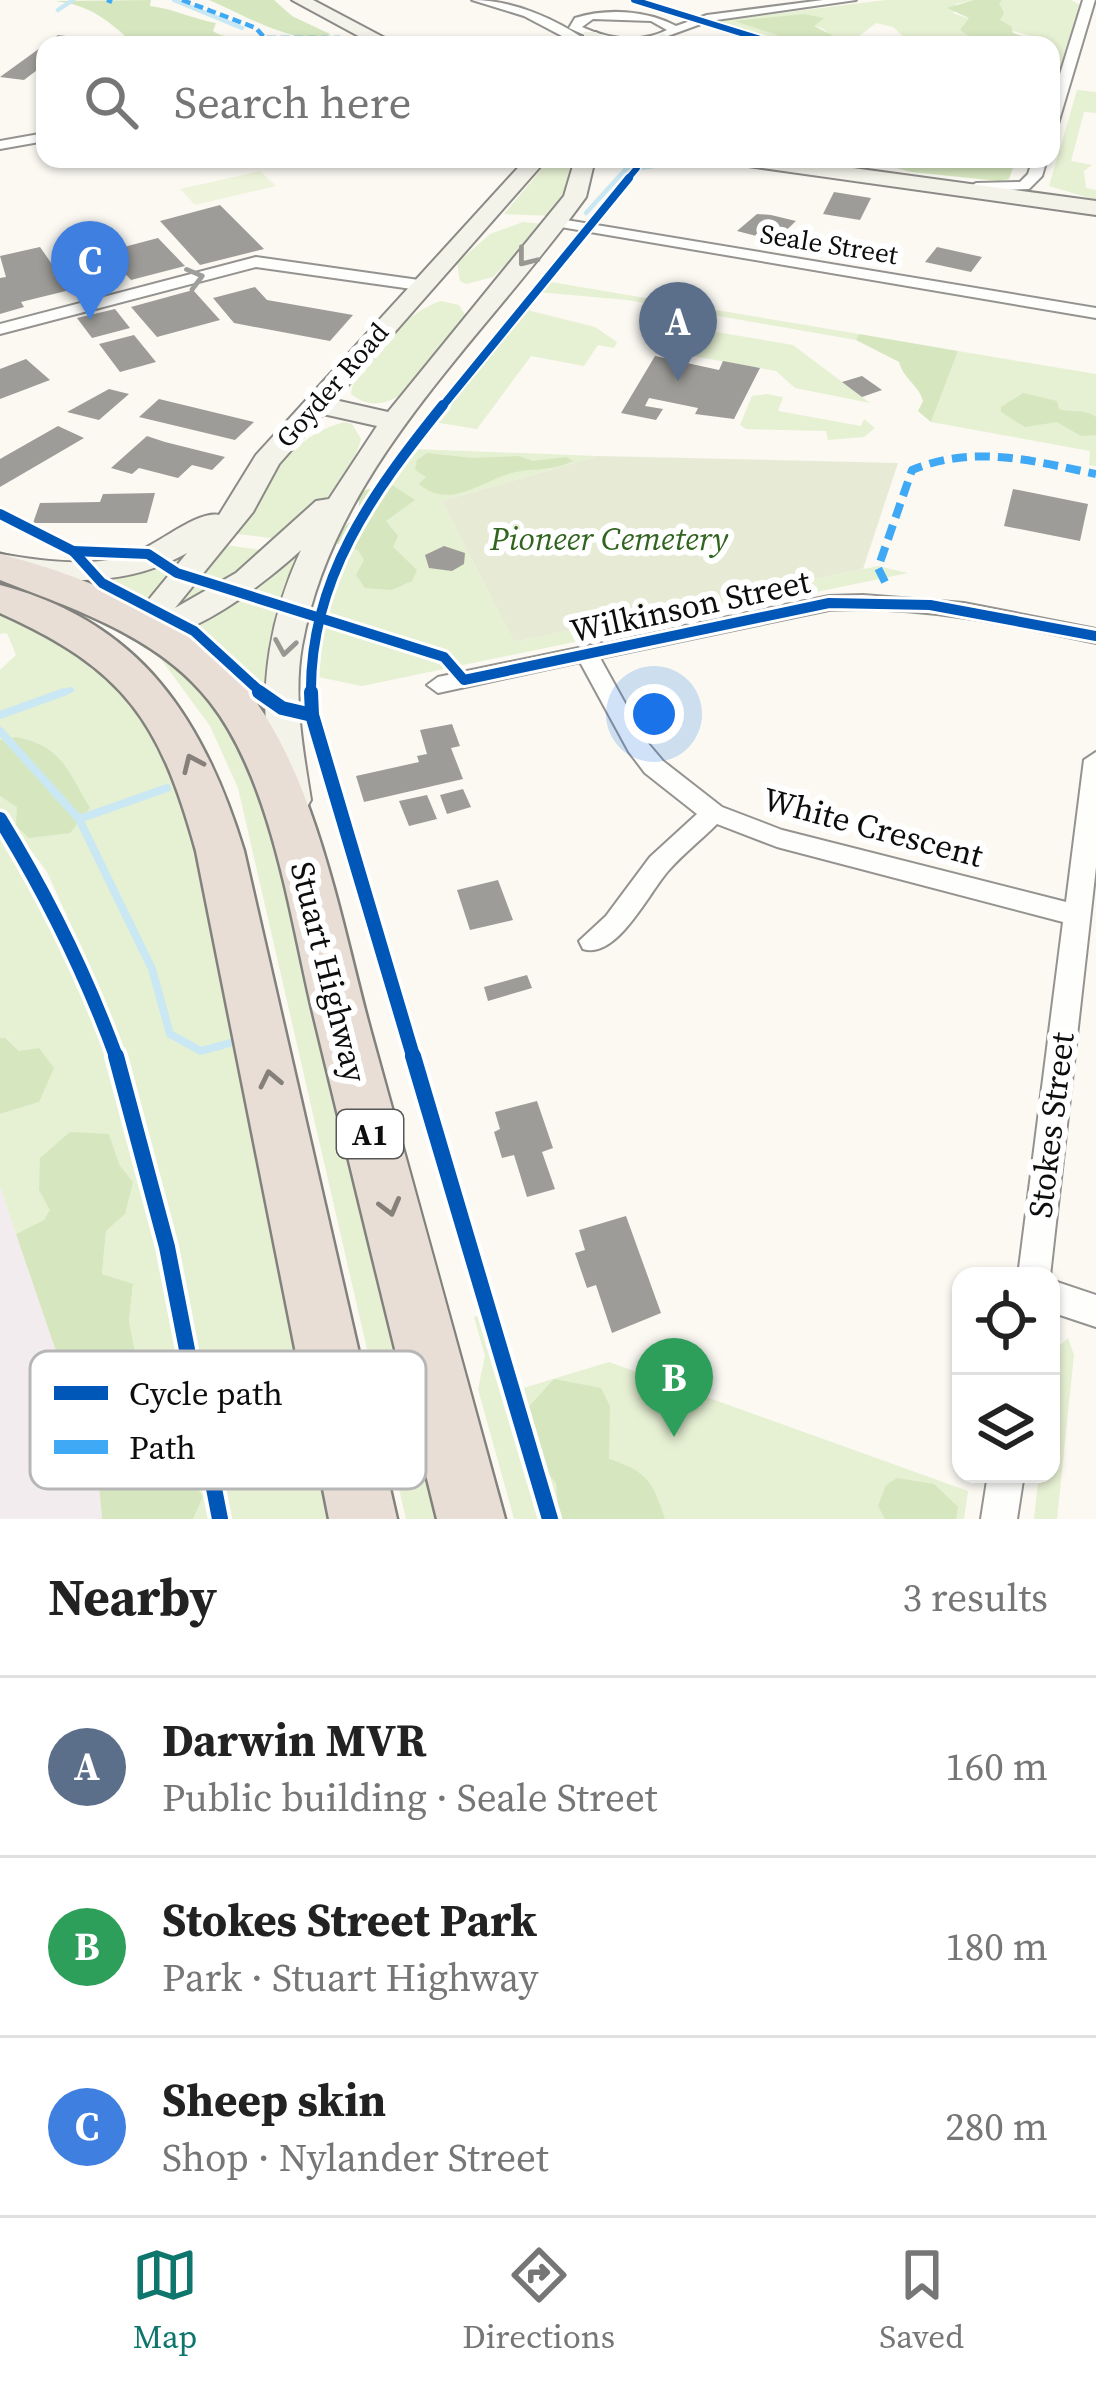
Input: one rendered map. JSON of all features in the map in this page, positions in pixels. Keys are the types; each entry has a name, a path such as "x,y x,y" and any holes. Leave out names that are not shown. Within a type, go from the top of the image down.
{"highway":[{"name":"Stuart Highway","path":"0,564 145,628 208,670 247,717 276,776 298,850 471,1519"},
{"path":"0,597 104,628 145,628 140,645 158,702"},
{"name":"A1","path":"0,597 107,652 158,702 197,771 220,850 327,1351"},
{"name":"A1","path":"357,1489 363,1519"}],"street":[{"path":"300,0 370,36"},
{"path":"478,0 591,31 643,17 794,7"},
{"path":"496,0 539,10 591,31"},
{"path":"510,0 560,12 591,31"},
{"path":"591,31 596,0"},
{"path":"622,0 627,10 666,21 665,36"},
{"path":"669,36 697,20 850,0"},
{"path":"1060,95 1090,0"},
{"path":"337,20 359,36"},
{"path":"0,145 36,138"},
{"path":"513,212 521,168"},
{"path":"513,212 532,168"},
{"path":"145,628 196,610 268,564 312,523 574,196 582,168"},
{"path":"808,168 1096,207"},
{"path":"849,168 1096,207"},
{"path":"1037,168 1039,190 1056,198"},
{"path":"967,187 1016,188 1035,176"},
{"path":"513,212 554,222"},
{"name":"Goyder Road","path":"145,628 243,506 266,461 425,279 487,227 513,212"},
{"name":"Seale Street","path":"554,222 1096,313"},
{"path":"0,329 256,262 425,279 495,297"},
{"path":"315,404 397,422"},
{"path":"0,564 80,574 154,560 207,526 266,461"},
{"path":"298,850 283,725 285,642 304,579 364,463"},
{"name":"Wilkinson Street","path":"438,686 830,603 864,600 939,604 1096,636"},
{"name":"White Crescent","path":"588,656 637,746 654,766 713,813 777,838 1075,916"},
{"name":"Stokes Street","path":"1035,1267 1096,760"},
{"path":"593,941 615,923 659,864 713,813"},
{"path":"1060,1299 1096,1311"},
{"path":"999,1519 1005,1483"}],"shaded area":[{"path":"0,1186 56,1351 30,1351 30,1489 99,1489 102,1519 0,1519"}],"green space":[{"path":"151,0 150,6 216,23 213,31 228,36 125,36 99,16 55,1"},
{"path":"209,0 274,0 292,16 330,34 298,36"},
{"path":"886,0 974,0 956,4 953,13 970,19 973,36 903,36 893,27 876,23 859,36 832,36 813,26 823,18 734,21 779,36 754,36 707,22"},
{"path":"974,0 1003,0 1000,20 1022,36 969,36 960,30 969,18 947,8"},
{"path":"1071,0 1080,5 1060,66 1060,36 1010,30 1011,26 999,20 999,3"},
{"path":"804,14 824,18 814,26 834,36 779,36 734,21"},
{"path":"1077,90 1096,92 1096,113 1084,112 1071,161 1092,165 1084,171 1086,188 1096,190 1096,200 1049,186 1054,168 1060,168 1060,148"},
{"path":"542,168 579,168 575,185 554,216 504,214"},
{"path":"897,168 1013,168 1009,179 999,181"},
{"path":"260,171 276,186 195,205 180,189"},
{"path":"523,222 544,224 493,277 466,284 460,281 457,263 490,234"},
{"path":"545,281 859,334 856,340 627,300 537,292"},
{"path":"441,301 459,305 466,316 415,384 384,402 367,403 351,394 363,367 386,338"},
{"path":"523,309 595,327 617,342 614,348 598,345 584,366 531,356 477,429 433,422"},
{"path":"692,328 793,345 870,403 795,388 776,371 676,353"},
{"path":"859,334 958,351 931,422 918,411 921,395 899,362 856,340"},
{"path":"958,351 1096,374 1096,466 1089,465 1090,451 931,422"},
{"path":"1023,393 1057,401 1059,409 1091,414 1096,417 1096,435 1081,436 1057,422 1025,427 1001,412 1001,407"},
{"path":"752,396 783,397 778,411 861,426 864,419 875,428 864,437 828,440 826,431 740,425"},
{"path":"345,422 352,424 361,439 356,453 340,480 287,540 238,534 236,530 258,495 293,450"},
{"path":"413,449 598,456 442,501 514,642 878,566 908,573 362,686 313,676 326,611 347,556"},
{"path":"427,453 519,456 533,461 566,457 573,461 516,472 443,495 419,484 426,477 415,470 417,460"},
{"name":"Pioneer Cemetery","path":"598,456 898,463 863,569 514,642 442,501"},
{"path":"389,483 415,500 386,521 398,536 393,547 417,570 412,581 392,590 365,588 356,575 364,560 358,550 335,543 359,515 359,492"},
{"path":"199,545 144,609 90,584 163,565"},
{"path":"225,545 269,551 228,585 163,615"},
{"path":"294,555 267,720 226,668 178,628"},
{"path":"0,611 44,630 113,674 182,776 297,1351 194,1351 164,1212 104,998 47,872 0,808 0,796 17,806 70,776 41,748 0,740 0,670 16,655 7,633 0,634"},
{"path":"155,651 203,684 260,783 400,1351 367,1351 238,788 210,726"},
{"path":"16,737 54,753 90,808 70,833 29,838 16,826 17,807 0,796 0,740"},
{"path":"0,827 52,916 91,1010 134,1156 178,1351 135,1351 129,1321 133,1285 102,1274 106,1231 125,1214 120,1166 109,1134 44,1220 16,1234 0,1186 0,1114 39,1102 19,1051 7,1038 0,1038"},
{"path":"0,1038 19,1051 39,1048 54,1068 39,1102 0,1114"},
{"path":"70,1132 109,1134 120,1166 133,1182 125,1214 106,1231 102,1274 133,1284 129,1321 135,1351 56,1351 16,1234 44,1220 50,1210 39,1190 40,1158"},
{"path":"482,1314 544,1519 514,1519 478,1389 485,1356 474,1317"},
{"path":"1068,1338 1074,1355 1057,1519 1034,1519 1038,1483 1060,1483 1060,1345"},
{"path":"609,1362 968,1491 964,1519 557,1519 517,1390"},
{"path":"554,1379 601,1388 610,1406 609,1459 646,1479 665,1519 559,1519 556,1483 539,1462 537,1438 524,1412"},
{"path":"426,1458 441,1519 406,1519 399,1489 426,1489"},
{"path":"897,1478 934,1484 958,1507 956,1519 885,1519 878,1506 886,1485"},
{"path":"99,1489 198,1489 203,1497 193,1519 102,1519"},
{"path":"198,1489 207,1489 213,1519 193,1519 203,1497"},
{"path":"224,1489 325,1489 331,1519 231,1519"}],"building":[{"path":"36,51 36,71 24,80 0,77"},
{"path":"834,192 871,198 860,220 823,214"},
{"path":"220,205 264,249 200,265 160,221"},
{"path":"757,214 796,221 775,241 737,231"},
{"path":"158,238 185,266 131,280 105,252"},
{"path":"40,247 70,290 21,302 24,307 0,314 0,278 6,277 0,256"},
{"path":"937,247 982,257 971,272 925,262"},
{"path":"255,287 267,300 353,315 330,341 234,323 213,298"},
{"path":"193,290 220,320 157,337 131,307"},
{"path":"115,309 130,328 92,338 77,318"},
{"path":"134,335 156,362 120,372 99,344"},
{"path":"655,356 719,370 723,361 760,368 734,419 695,414 698,408 649,398 645,406 663,409 656,420 621,413"},
{"path":"26,359 50,380 0,399 0,369"},
{"path":"862,376 882,390 862,397 842,382"},
{"path":"109,389 129,394 99,420 67,412"},
{"path":"159,399 254,422 235,440 139,417"},
{"path":"58,426 84,438 0,487 0,459"},
{"path":"147,436 225,457 212,470 192,465 178,478 139,468 132,474 111,468"},
{"path":"1013,489 1088,504 1080,541 1004,526"},
{"path":"155,493 147,523 33,523 40,503 100,502 103,494"},
{"path":"444,546 465,553 464,564 452,571 429,568 425,555"},
{"path":"452,724 460,746 451,748 463,779 364,802 356,776 419,762 417,756 427,754 420,730"},
{"path":"463,789 471,807 447,814 440,795"},
{"path":"427,795 437,819 409,826 399,801"},
{"path":"498,880 513,920 470,930 457,890"},
{"path":"527,975 532,988 488,1001 484,987"},
{"path":"537,1101 553,1148 542,1152 555,1189 527,1197 514,1155 502,1158 494,1132 500,1129 495,1112"},
{"path":"626,1216 661,1313 612,1333 596,1285 587,1288 575,1253 585,1250 579,1230"}],"waterway":[{"path":"58,10 73,0"},
{"path":"174,0 242,28"},
{"path":"586,213 625,170 639,168"},
{"path":"56,695 71,690"},
{"path":"0,715 64,692"},
{"path":"0,731 79,819"},
{"path":"79,819 167,788"},
{"path":"79,819 152,969 170,1034 201,1051 230,1043"}],"marked path":[{"path":"107,0 112,2"},
{"path":"182,0 256,28 263,36"},
{"path":"885,582 878,568 912,470 934,461 980,454 1096,474"}],"cycle path":[{"path":"634,0 751,36"},
{"path":"550,1519 312,715 311,664 315,626 328,582 378,491 637,168"},
{"path":"0,514 73,551 102,583 194,631 282,708 312,715"},
{"path":"73,551 148,554 177,573 444,657 464,680 829,603 930,605 1096,636"},
{"path":"0,819 48,896 88,979 120,1066 146,1156 187,1351"},
{"path":"214,1489 220,1519"}],"place":[{"name":"Sheep skin","path":"90,320"},
{"name":"Darwin MVR","path":"678,381"},
{"name":"Stokes Street Park","path":"674,1437"}]}
